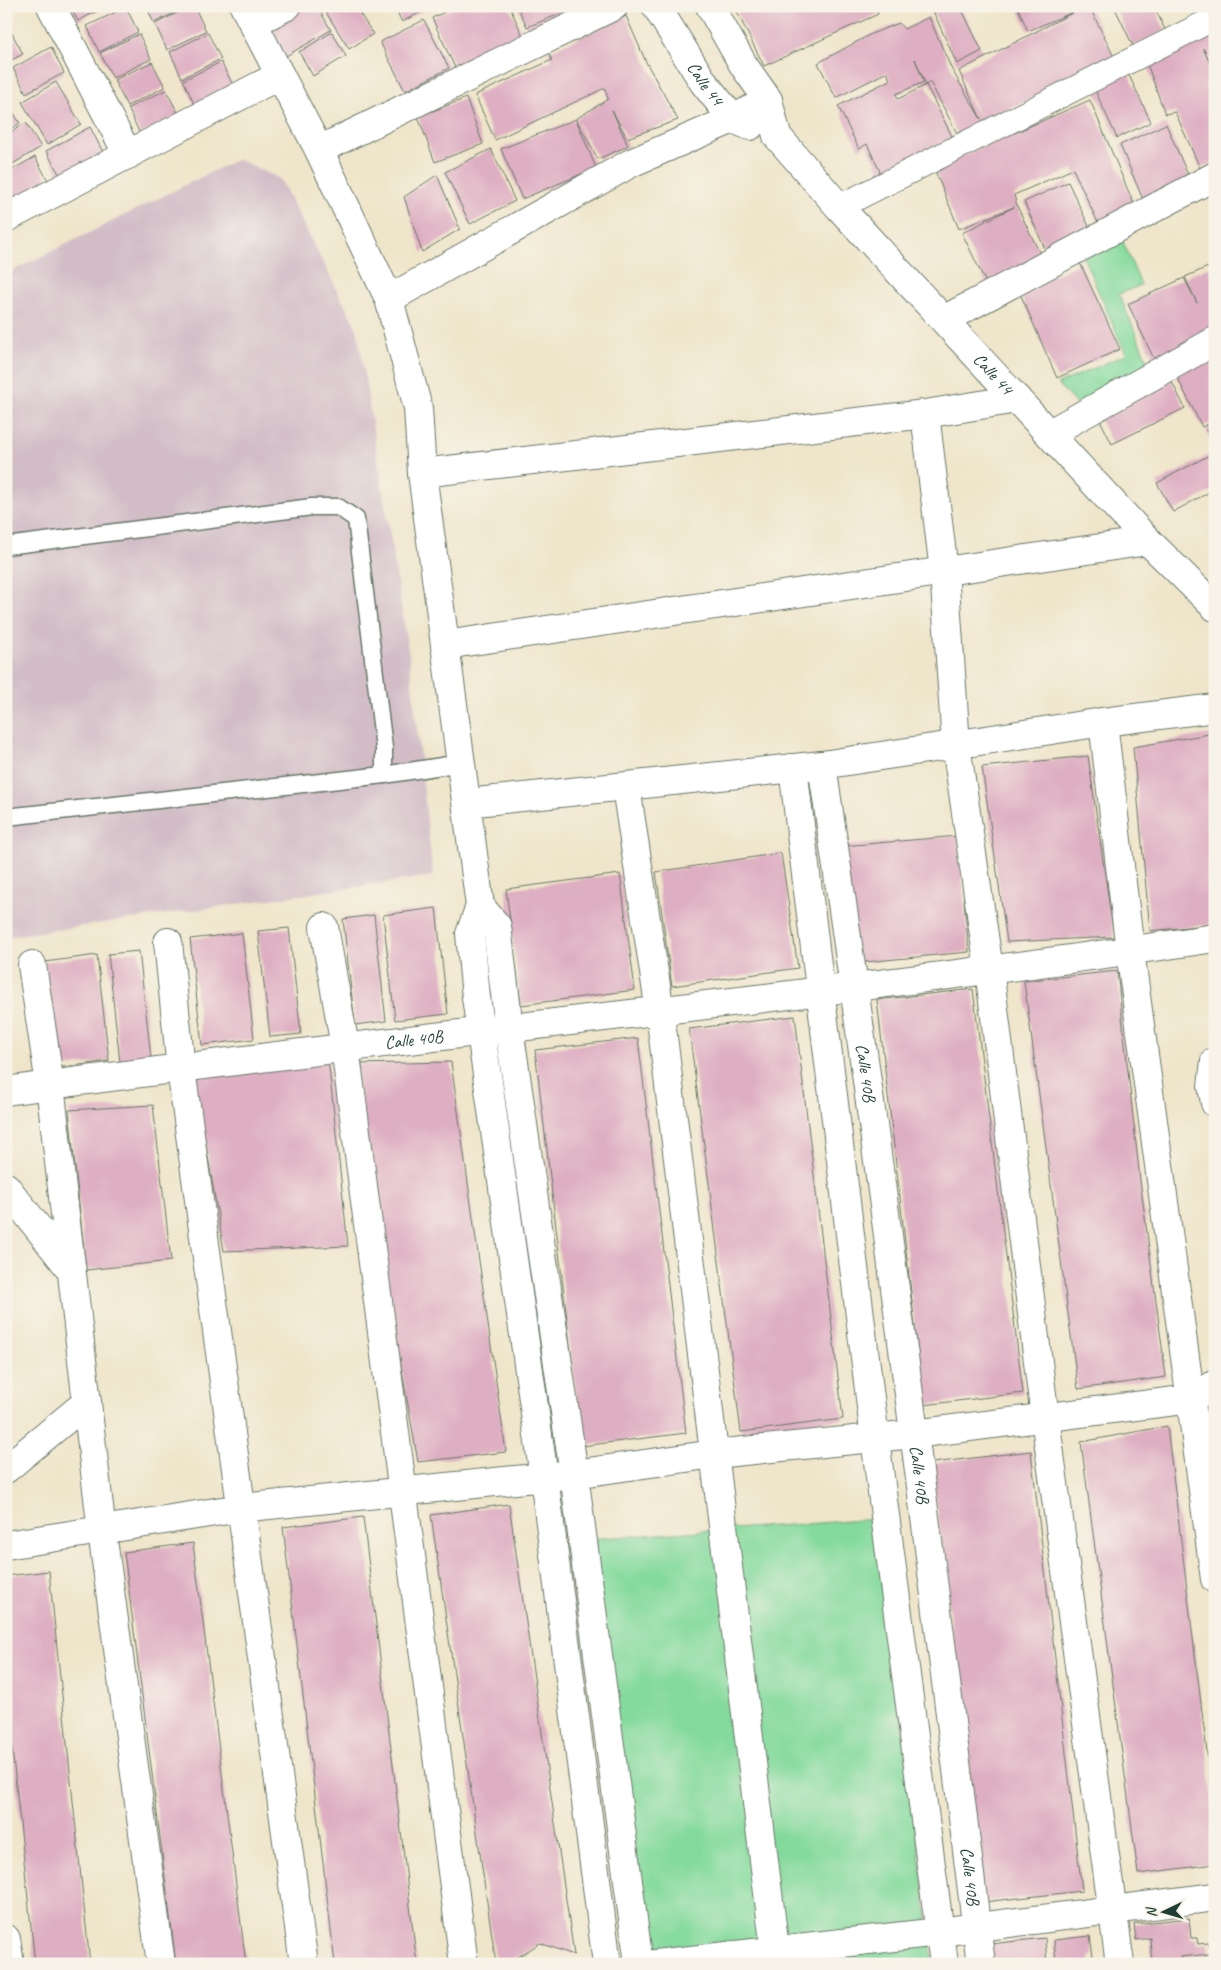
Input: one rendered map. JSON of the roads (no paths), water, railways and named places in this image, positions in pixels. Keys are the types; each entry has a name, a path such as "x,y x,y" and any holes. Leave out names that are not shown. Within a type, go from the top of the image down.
{"street":[{"path":"51,6 128,155"},
{"path":"287,6 249,15 319,150 389,300 418,408 422,473 480,906 470,934 481,1032 544,1477 607,1964"},
{"path":"319,150 614,6"},
{"name":"Calle 44","path":"656,6 704,82 733,119 777,136"},
{"name":"Calle 44","path":"710,6 744,66 768,100 777,136 839,207 1148,541 1215,606"},
{"path":"839,207 1215,18"},
{"path":"6,218 280,75"},
{"path":"389,300 631,163 733,119 768,100"},
{"path":"945,320 1215,176"},
{"path":"1050,433 1215,341"},
{"path":"422,473 925,414 1017,399"},
{"path":"925,414 944,571 956,745 989,969 1044,1418 1120,1964"},
{"path":"445,645 1148,541"},
{"path":"467,803 822,765 1103,722 1215,708"},
{"path":"1103,722 1130,951 1215,1578"},
{"name":"Calle 40B","path":"822,765 855,987 981,1964"},
{"name":"Calle 40B","path":"793,768 822,991 875,1439 944,1964"},
{"path":"626,787 660,1012 775,1950"},
{"path":"480,906 497,926 509,1028 574,1474 639,1964"},
{"path":"324,927 345,1047 464,1964"},
{"name":"Calle 40B","path":"6,1091 345,1047 660,1012 1130,951 1215,938"},
{"path":"168,942 181,1069 304,1964"},
{"path":"32,965 50,1084 102,1532 161,1964"},
{"path":"1215,1061 1212,1086 1215,1103"},
{"path":"6,1187 72,1270"},
{"path":"6,1544 102,1532 241,1508 574,1474 714,1454 875,1439 1191,1399 1215,1384"},
{"path":"6,1469 87,1402"},
{"path":"655,1964 939,1932 1215,1897"},
{"path":"6,1939 10,1964"}],"lane":[{"path":"6,546 312,507 338,507 356,519 384,748 384,775"},
{"path":"6,817 384,775 462,763"}]}
